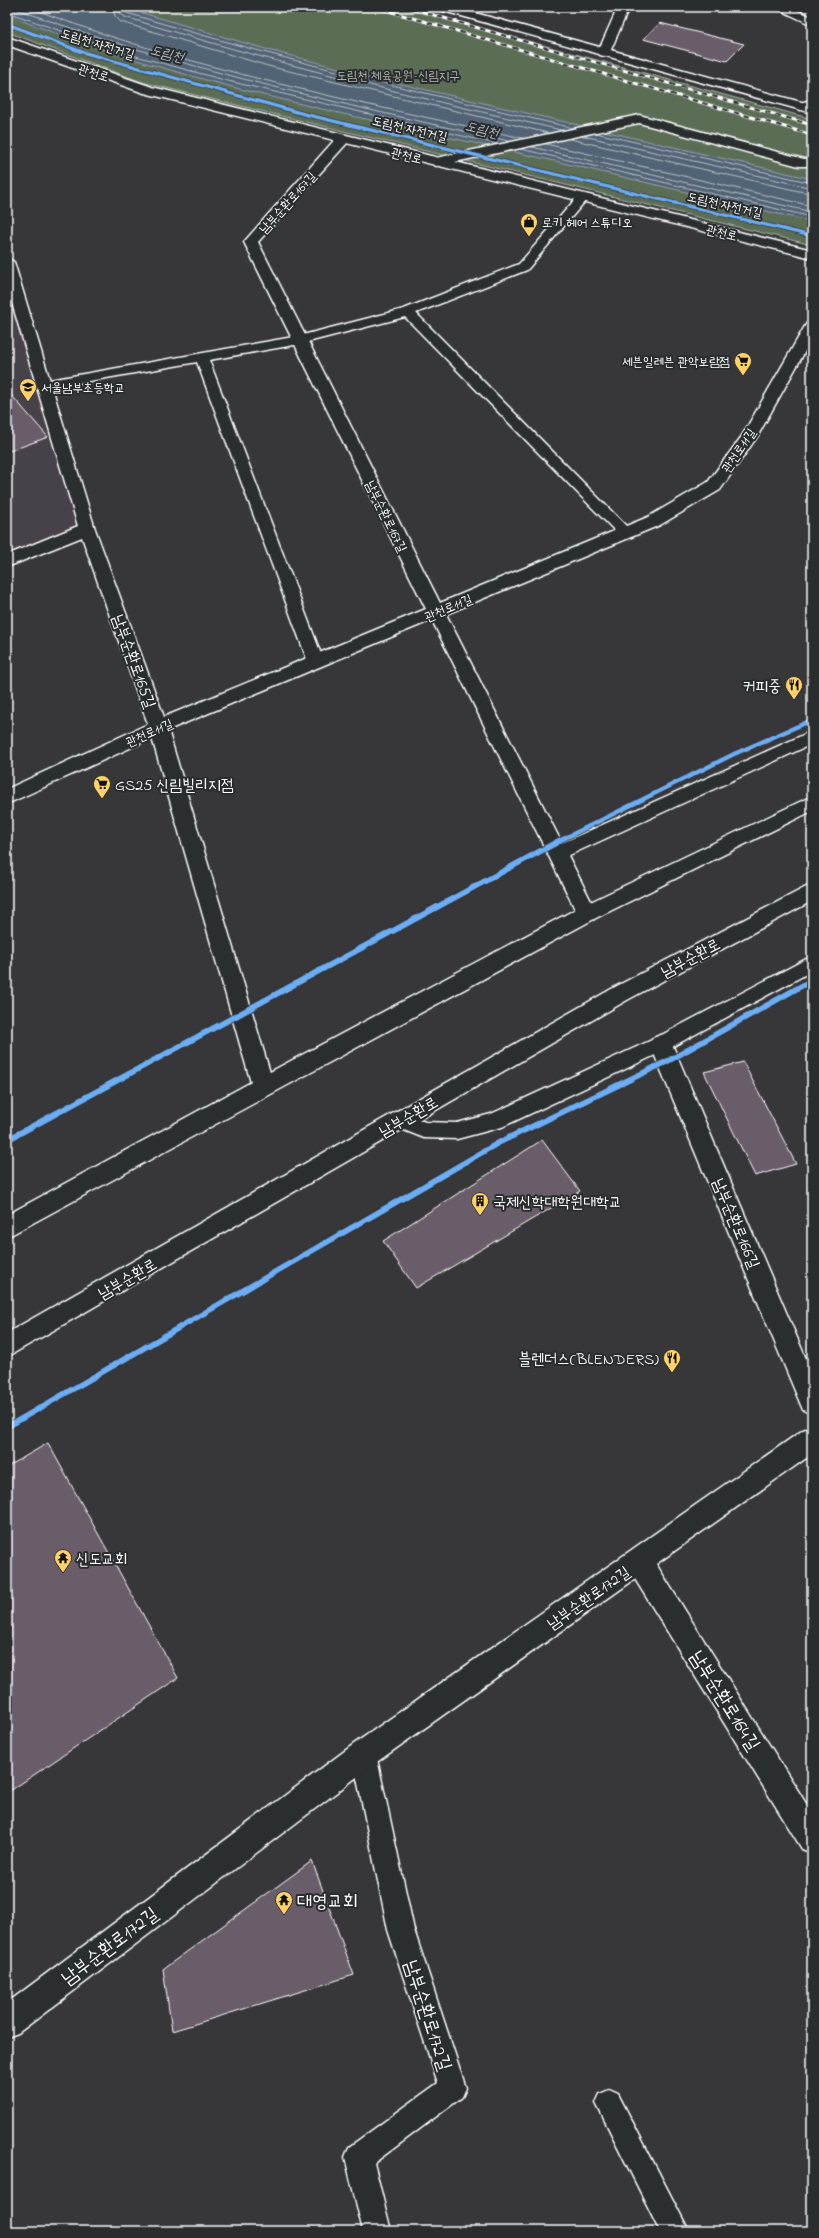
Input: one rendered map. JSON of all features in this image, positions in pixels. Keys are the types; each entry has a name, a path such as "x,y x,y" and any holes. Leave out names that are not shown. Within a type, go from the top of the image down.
{"street":[{"path":"440,7 812,109"},
{"path":"604,52 624,7"},
{"path":"780,7 812,21"},
{"name":"관천로","path":"7,41 148,90 812,254"},
{"path":"436,162 639,119 804,163 812,162"},
{"name":"남부순환로167길","path":"344,139 251,242 587,913"},
{"name":"남부순환로165길","path":"7,262 87,529 158,728 263,1086"},
{"name":"관천로11길","path":"7,797 158,728 654,521 714,486 749,437 812,326"},
{"path":"7,561 87,529"},
{"path":"7,1227 263,1086 587,913 812,803"},
{"name":"남부순환로","path":"7,1346 622,994 812,892"},
{"name":"남부순환로166길","path":"661,1044 812,1402"},
{"name":"남부순환로172길","path":"7,2022 364,1754 812,1439"},
{"name":"남부순환로164길","path":"639,1561 812,1839"}],"lane":[{"path":"799,106 812,103"},
{"path":"44,385 300,340 408,312 523,267 582,198"},
{"path":"408,312 624,533"},
{"path":"202,357 316,662"},
{"path":"557,853 812,737"},
{"path":"400,1120 424,1130 457,1131 495,1121 661,1044 812,963"},
{"name":"남부순환로172길","path":"364,1754 401,1930 453,2088 359,2158 377,2231"},
{"path":"609,2103 675,2231"}],"shaded area":[{"name":"서울남부초등학교","path":"7,262 87,529 7,561"}],"green space":[{"name":"도림천 체육공원-신림지구","path":"7,7 404,7 812,119 812,245 142,82 7,32"}],"water":[{"name":"도림천","path":"7,7 122,7 272,51 405,85 812,179 812,222 236,88 120,55 63,36 7,15"}],"building":[{"path":"660,23 744,44 727,61 643,39"},
{"path":"7,390 48,437 7,452"},
{"path":"743,1062 796,1164 755,1176 704,1072"},
{"name":"국제신학대학원대학교","path":"542,1140 580,1191 416,1288 383,1241"},
{"name":"신도교회","path":"48,1443 178,1678 7,1793 7,1467"},
{"name":"대영교회","path":"312,1861 354,1975 172,2031 163,1969"}],"railway":[{"path":"375,7 812,135"},
{"path":"406,7 812,125"}],"cycle path":[{"name":"도림천 자전거길","path":"7,24 82,52 304,114 812,236"},
{"path":"7,1140 552,844 734,754 812,720"},
{"path":"7,1427 500,1142 668,1061 812,980"}],"place":[{"name":"로키 헤어 스튜디오","path":"529,237"},
{"name":"세븐일레븐 관악보람점","path":"743,376"},
{"name":"서울남부초등학교","path":"28,402"},
{"name":"커피중","path":"794,700"},
{"name":"GS25 신림빌리지점","path":"102,799"},
{"name":"국제신학대학원대학교","path":"480,1216"},
{"name":"블렌더스(BLENDERS)","path":"672,1373"},
{"name":"신도교회","path":"63,1573"},
{"name":"대영교회","path":"284,1915"}]}
